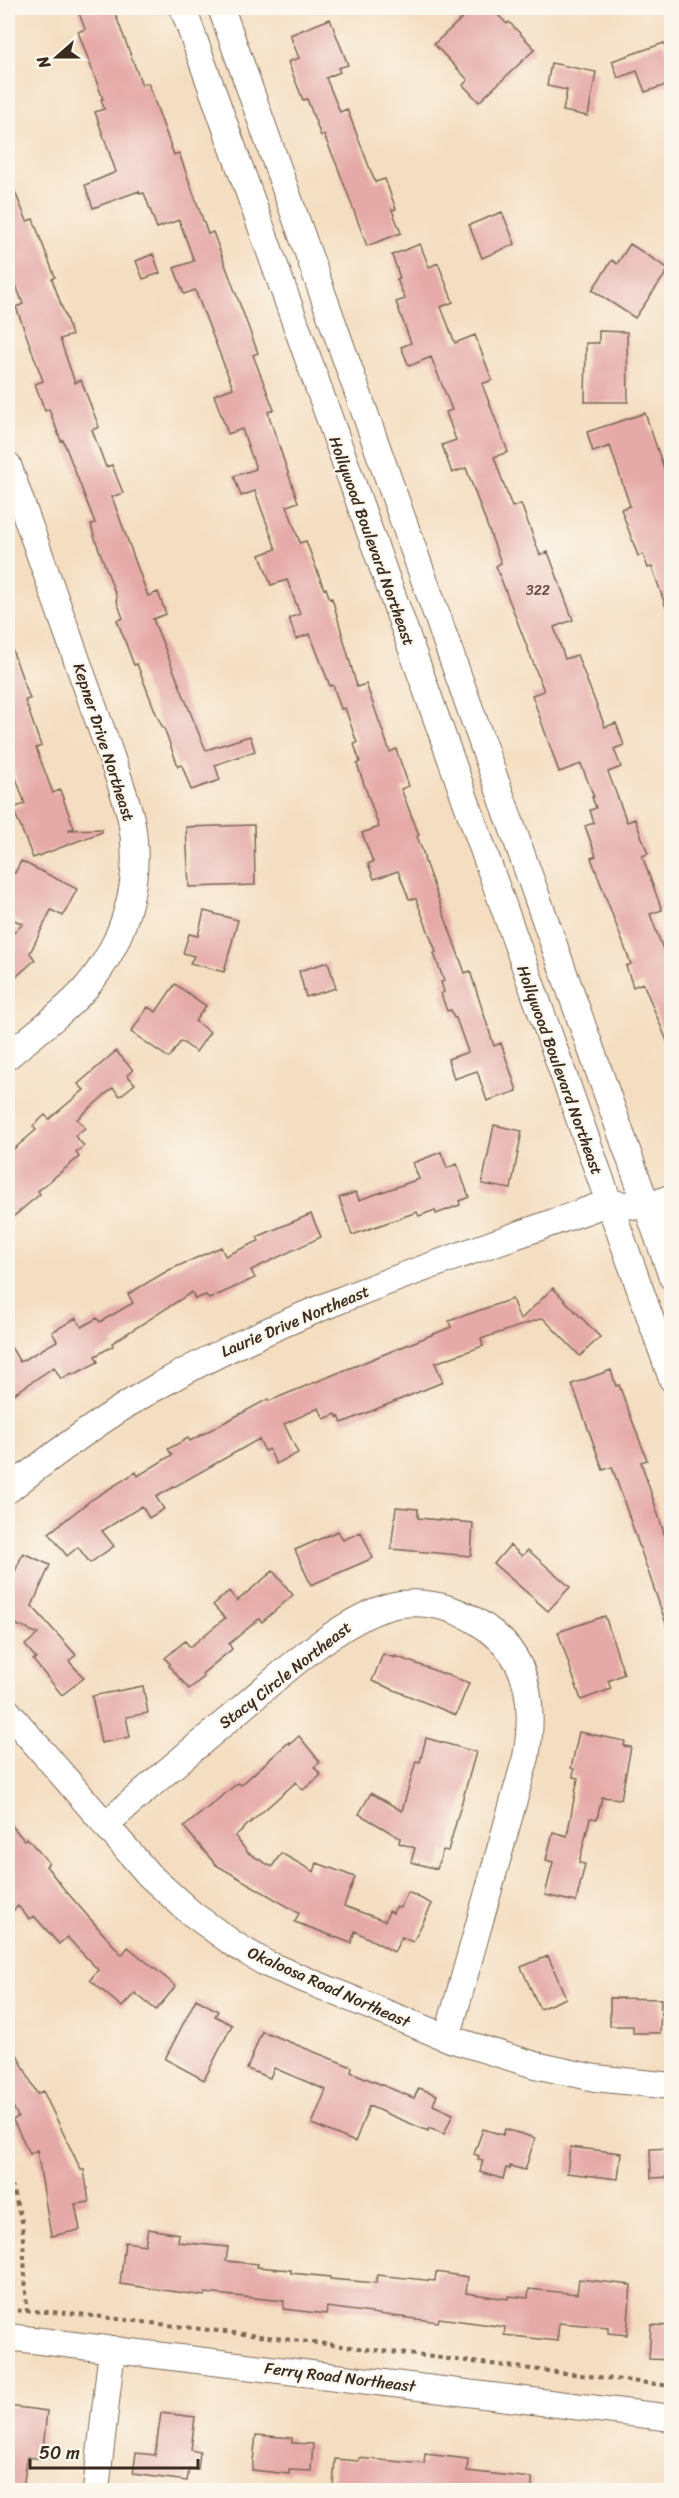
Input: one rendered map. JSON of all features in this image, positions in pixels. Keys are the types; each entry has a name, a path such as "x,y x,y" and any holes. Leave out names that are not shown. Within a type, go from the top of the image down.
{"street":[{"path":"222,8 672,1276"},
{"name":"Hollywood Boulevard Northeast","path":"190,10 295,323 672,1379"},
{"path":"295,323 329,311"},
{"name":"Kepner Drive Northeast","path":"8,465 119,779 131,818 135,859 133,890 120,933 109,957 84,990 8,1056"},
{"path":"450,759 484,748"},
{"path":"608,1203 647,1207 672,1197"},
{"name":"Laurie Drive Northeast","path":"8,1490 110,1416 153,1389 225,1350 303,1314 608,1203"},
{"name":"Stacy Circle Northeast","path":"105,1825 268,1685 337,1631 363,1615 400,1604 423,1604 448,1608 476,1620 504,1643 513,1654 524,1676 531,1706 531,1732 447,2038"},
{"name":"Okaloosa Road Northeast","path":"8,1712 148,1875 190,1913 235,1945 287,1972 447,2038 535,2065 595,2078 672,2086"},
{"name":"Ferry Road Northeast","path":"8,2337 672,2418"},
{"path":"96,2490 112,2349"}],"path":[{"path":"8,2189 12,2188 22,2221 27,2311"},
{"path":"8,2310 69,2313 672,2386"}],"building":[{"path":"77,8 113,8 142,85 148,83 174,155 179,153 208,234 213,232 258,353 253,355 274,410 268,412 298,502 287,506 300,543 306,541 324,589 326,588 330,599 332,598 357,687 366,684 390,752 396,749 409,786 401,789 419,835 417,836 424,859 465,973 470,971 494,1046 501,1043 517,1091 487,1101 477,1071 454,1079 448,1059 468,1052 456,1018 451,1010 447,1011 441,994 444,992 441,982 444,981 434,953 436,952 416,899 409,899 398,871 374,879 368,864 373,862 362,833 379,827 357,764 360,762 354,744 357,743 345,708 341,709 333,685 330,686 310,634 296,639 289,618 300,614 287,580 271,585 260,555 276,549 255,491 241,496 234,476 256,469 242,429 228,434 214,395 233,388 195,290 184,294 174,268 194,261 179,220 157,228 144,193 140,194 139,191 93,208 85,185 116,172 95,112 104,109 101,99 103,99 78,32 85,29"},
{"path":"473,8 491,8 507,24 509,22 535,49 479,102 463,85 468,80 434,44"},
{"path":"330,19 348,65 338,68 340,72 326,78 340,112 347,109 375,182 385,179 396,209 392,210 401,233 367,246 324,135 321,136 307,99 303,100 288,62 299,58 290,35"},
{"path":"664,43 672,64 672,83 645,92 637,71 618,78 612,61"},
{"path":"551,63 596,72 588,116 563,111 567,90 547,86"},
{"path":"8,175 27,221 33,219 55,277 52,279 72,335 60,339 75,383 81,380 99,427 92,430 106,467 112,465 123,493 112,497 148,596 158,592 166,614 153,619 201,739 206,750 250,736 255,751 215,765 220,780 191,790 182,765 178,766 137,664 134,665 117,620 123,618 94,536 91,525 95,523 63,440 61,441 49,409 45,411 35,384 43,381 16,307 23,304 8,264"},
{"path":"502,212 515,244 482,258 469,225"},
{"path":"420,244 429,267 438,263 453,302 441,307 455,343 475,335 492,380 482,384 508,452 494,457 512,507 521,504 540,555 548,552 573,620 554,627 565,659 577,655 605,727 616,723 624,745 614,749 621,767 608,772 627,822 635,819 648,854 642,856 662,910 650,914 664,952 672,949 672,1053 643,983 633,987 626,966 631,964 591,858 596,856 585,826 594,823 590,810 596,808 592,797 594,797 581,764 559,772 532,695 544,691 496,566 501,563 466,468 452,473 442,445 456,440 446,412 452,410 431,357 409,366 401,347 411,343 396,302 405,299 397,279 400,278 392,255"},
{"path":"630,244 669,269 635,318 592,290 612,260 617,264"},
{"path":"153,254 160,273 143,279 136,261"},
{"path":"599,331 627,332 628,402 585,402 586,343 599,343"},
{"path":"645,413 672,492 672,615 669,616 652,567 648,568 643,554 638,556 621,509 630,506 610,446 593,452 587,432"},
{"path":"10,644 30,699 25,700 41,746 36,748 53,793 60,790 74,828 68,830 102,829 102,832 33,858 13,808 25,804 8,755 8,749 15,746 8,725 8,645"},
{"path":"254,825 255,885 189,887 186,827"},
{"path":"21,861 77,889 63,916 51,910 30,953 35,960 8,984 8,938 23,924 8,917 8,870 15,873"},
{"path":"204,911 238,920 224,972 190,963 194,956 183,953 189,934 198,936"},
{"path":"328,962 336,988 306,997 299,971"},
{"path":"175,984 206,1006 195,1021 210,1032 196,1052 181,1041 169,1058 131,1032 148,1007 156,1012"},
{"path":"116,1051 133,1070 127,1075 135,1084 120,1096 113,1088 77,1119 85,1128 75,1136 84,1146 76,1152 79,1157 38,1191 40,1194 8,1221 8,1154 36,1130 33,1126 45,1115 49,1119 84,1090 78,1084"},
{"path":"494,1125 522,1131 511,1189 482,1184"},
{"path":"441,1152 447,1168 457,1164 469,1197 459,1201 460,1205 436,1214 435,1210 419,1216 417,1212 352,1235 339,1198 356,1192 359,1200 419,1179 413,1163"},
{"path":"311,1214 321,1237 251,1270 255,1278 209,1299 206,1295 195,1299 192,1292 112,1343 113,1346 95,1356 98,1362 61,1379 54,1367 8,1398 8,1342 20,1362 57,1341 52,1332 76,1318 82,1327 97,1318 100,1322 133,1303 128,1294 169,1270 221,1247 225,1256 259,1241 257,1237"},
{"path":"553,1288 600,1337 580,1356 543,1318 481,1339 483,1346 435,1363 443,1382 342,1423 336,1414 324,1419 319,1408 284,1424 298,1453 276,1464 269,1449 265,1451 259,1439 156,1497 164,1509 149,1518 142,1506 102,1531 114,1546 90,1563 78,1547 67,1556 49,1533 91,1500 136,1472 138,1476 172,1455 168,1449 188,1438 190,1441 268,1399 269,1401 451,1327 449,1321 512,1299 520,1320"},
{"path":"611,1370 616,1386 619,1385 647,1460 641,1462 667,1542 672,1540 672,1631 669,1632 612,1467 603,1470 572,1384"},
{"path":"396,1507 418,1509 418,1518 473,1523 471,1556 391,1549"},
{"path":"338,1531 343,1540 361,1532 373,1558 311,1585 295,1550"},
{"path":"510,1545 522,1556 528,1550 570,1587 548,1611 494,1564"},
{"path":"23,1553 50,1565 32,1606 76,1655 69,1661 84,1678 62,1695 33,1660 36,1658 25,1645 38,1634 8,1621 8,1588"},
{"path":"273,1571 293,1595 262,1622 259,1619 229,1644 232,1649 202,1674 204,1677 189,1689 165,1658 185,1641 190,1647 225,1618 213,1605 229,1591 237,1601"},
{"path":"605,1616 624,1674 608,1681 611,1689 581,1700 558,1632"},
{"path":"383,1654 395,1658 395,1656 469,1683 456,1715 372,1681"},
{"path":"143,1686 148,1713 126,1717 130,1737 101,1743 92,1696"},
{"path":"579,1732 625,1741 624,1746 631,1747 621,1799 602,1797 597,1819 590,1818 579,1863 585,1864 576,1902 545,1895 553,1862 546,1860 553,1832 567,1836 578,1778 573,1777 574,1769 571,1768"},
{"path":"299,1736 320,1762 314,1767 321,1775 303,1790 296,1782 235,1836 248,1853 272,1867 281,1853 314,1872 317,1863 355,1877 344,1906 385,1921 389,1911 393,1913 396,1907 400,1908 408,1892 432,1904 413,1942 402,1937 394,1952 355,1931 351,1943 295,1922 299,1913 216,1865 184,1827 238,1783 241,1785 289,1742 290,1744"},
{"path":"426,1738 476,1752 448,1851 443,1850 437,1869 411,1862 415,1848 399,1843 400,1838 359,1814 371,1793 402,1811 416,1761 420,1762"},
{"path":"8,1821 24,1840 27,1838 49,1863 46,1866 64,1889 122,1955 128,1947 176,1986 156,2010 135,1993 122,2007 90,1980 98,1970 67,1937 59,1944 34,1916 29,1919 18,1906 8,1915"},
{"path":"548,1956 566,1998 540,2009 521,1967"},
{"path":"610,1998 661,1999 660,2033 633,2033 633,2026 610,2026"},
{"path":"196,1999 218,2011 215,2016 232,2025 204,2080 165,2059"},
{"path":"262,2031 352,2067 351,2072 414,2098 419,2088 437,2095 433,2105 453,2114 444,2134 429,2128 428,2131 369,2106 355,2142 312,2124 326,2090 274,2068 270,2078 247,2069"},
{"path":"8,2036 37,2094 43,2091 81,2170 84,2170 89,2202 75,2204 80,2230 51,2236 37,2150 30,2154 13,2120 18,2117 8,2096"},
{"path":"483,2129 503,2135 505,2129 535,2138 525,2170 510,2166 510,2169 506,2168 503,2179 480,2172 483,2160 478,2159 479,2156 474,2154"},
{"path":"570,2147 621,2153 618,2179 567,2173"},
{"path":"672,2148 672,2177 651,2178 650,2149"},
{"path":"148,2229 179,2234 178,2242 228,2247 226,2261 258,2264 257,2267 291,2270 291,2273 330,2277 330,2279 376,2283 377,2275 435,2281 436,2272 468,2277 466,2293 508,2299 508,2296 528,2298 529,2289 577,2294 579,2279 631,2285 627,2335 608,2333 608,2327 559,2323 557,2341 504,2335 505,2327 439,2318 438,2322 327,2307 326,2314 283,2309 284,2301 205,2293 205,2296 120,2284 125,2242 145,2245"},
{"path":"651,2325 672,2326 672,2360 649,2359"},
{"path":"8,2406 47,2411 42,2459 27,2457 23,2490 8,2490"},
{"path":"161,2413 195,2417 191,2450 200,2452 198,2470 189,2469 187,2481 133,2474 136,2453 155,2455"},
{"path":"256,2435 292,2438 292,2443 313,2444 311,2471 289,2470 289,2474 252,2470"},
{"path":"425,2454 468,2459 467,2471 532,2478 532,2490 425,2488 425,2490 367,2490 333,2486 335,2459 359,2461 359,2458 424,2464"}]}
